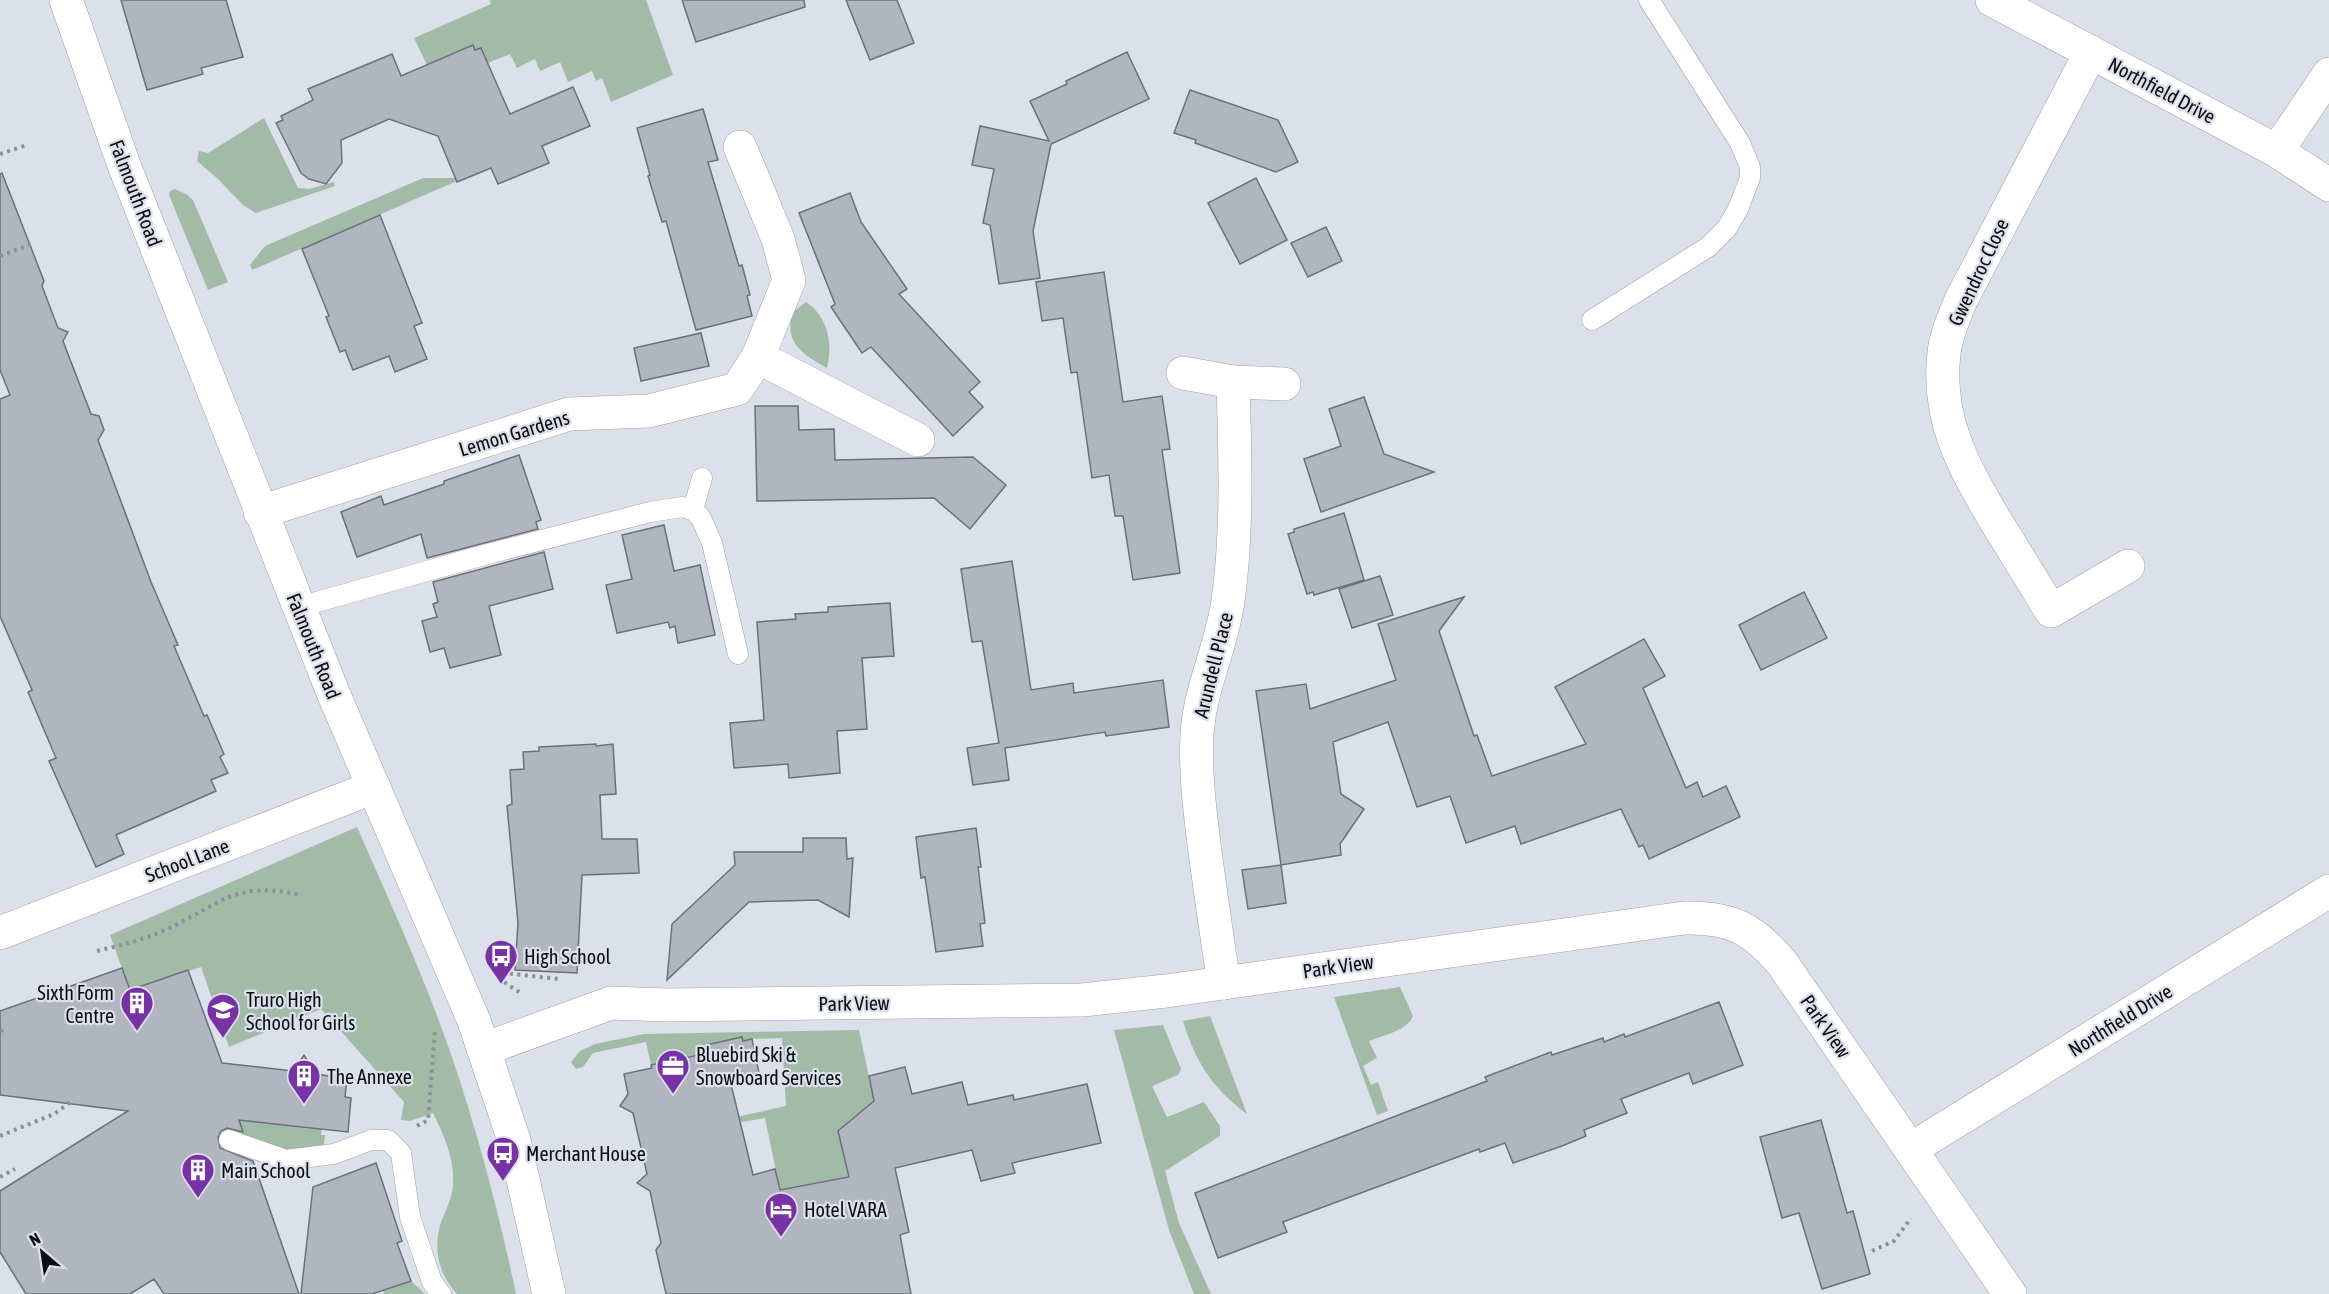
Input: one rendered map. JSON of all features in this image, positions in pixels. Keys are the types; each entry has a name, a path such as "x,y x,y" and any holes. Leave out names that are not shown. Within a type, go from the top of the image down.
{"street":[{"name":"Falmouth Road","path":"66,0 124,165 298,607 452,967 484,1048 514,1140 549,1294"},
{"name":"Northfield Drive","path":"1992,0 2277,151 2329,185"},
{"name":"Gwendroc Close","path":"2091,52 1961,300 1944,352 1943,379 1952,437 1962,464 2051,611 2128,566"},
{"path":"2277,151 2329,74"},
{"name":"Lemon Gardens","path":"261,512 569,414 649,411 737,388 758,357 789,280 778,239 740,147"},
{"path":"758,357 918,440"},
{"path":"1183,373 1233,382 1284,384"},
{"name":"Arundell Place","path":"1224,983 1198,797 1196,764 1200,702 1222,630 1231,572 1236,478 1233,382"},
{"name":"School Lane","path":"0,933 374,787"},
{"name":"Northfield Drive","path":"1911,1149 2329,891"},
{"name":"Park View","path":"484,1048 611,1003 635,1002 667,1005 1082,1000 1166,992 1702,917 1731,922 1757,938 1782,963 2010,1294"}],"lane":[{"path":"1592,320 1708,247 1726,228 1738,209 1750,178 1750,167 1740,143 1649,0"},
{"path":"693,510 702,478"},
{"path":"298,607 484,555 650,512 682,507 693,510 701,518 712,543 738,654"},
{"path":"229,1140 286,1160 334,1155 371,1140 387,1140 401,1153 410,1217 432,1282 441,1294"}],"path":[{"path":"0,154 27,145"},
{"path":"0,255 34,243"},
{"path":"97,951 148,937 213,903 251,890 279,890 300,895"},
{"path":"487,972 566,980"},
{"path":"392,1144 411,1128 428,1120 436,1020"},
{"path":"0,1031 7,1029"},
{"path":"0,1136 54,1114 72,1101"},
{"path":"0,1177 15,1169"},
{"path":"1872,1251 1894,1241 1917,1213"}],"green space":[{"path":"490,0 646,0 673,75 611,102 602,78 596,81 592,71 568,82 560,62 540,71 535,59 517,68 510,54 488,63 482,48 475,50 473,46 427,65 414,38 491,4"},
{"path":"264,118 298,188 309,189 334,182 335,186 256,213 243,205 197,161 199,151 208,153"},
{"path":"423,178 455,178 457,181 252,270 250,265 265,246"},
{"path":"175,189 193,200 228,282 208,290 169,195 170,191"},
{"path":"806,302 819,315 827,331 829,359 827,368 810,358 793,339 791,322 793,312"},
{"path":"357,827 422,978 457,1072 490,1182 516,1294 457,1294 451,1287 440,1264 437,1247 439,1229 452,1191 453,1176 448,1148 437,1121 433,1113 410,1121 401,1120 404,1102 321,1009 229,1047 201,967 130,991 110,935"},
{"path":"1400,987 1413,1016 1400,1029 1369,1041 1377,1058 1363,1066 1371,1085 1378,1082 1388,1111 1377,1115 1334,997"},
{"path":"1210,1016 1247,1114 1224,1094 1207,1074 1188,1036 1183,1021"},
{"path":"1163,1025 1181,1069 1178,1075 1152,1086 1167,1117 1204,1102 1220,1126 1220,1136 1165,1171 1179,1223 1211,1294 1194,1294 1169,1230 1114,1030"},
{"path":"859,1030 882,1138 888,1183 780,1190 765,1118 724,1125 723,1120 786,1106 782,1038 743,1041 742,1037 707,1045 708,1053 651,1065 646,1042 593,1053 583,1067 576,1069 571,1062 580,1051 595,1044 644,1034"},
{"path":"213,1111 322,1129 321,1135 325,1135 323,1150 292,1151 259,1144 223,1132"},
{"path":"411,1281 425,1294 384,1294 383,1291"}],"building":[{"path":"121,0 226,0 243,57 201,68 203,74 147,90"},
{"path":"682,0 804,0 805,7 696,42"},
{"path":"846,0 897,0 914,43 870,60"},
{"path":"473,45 475,50 481,48 510,114 573,87 590,126 542,146 549,163 498,184 491,168 457,182 438,136 389,119 341,140 342,163 326,184 309,179 301,173 276,123 283,120 281,116 313,100 308,89 392,54 401,76"},
{"path":"1127,52 1149,99 1051,144 1033,231 1040,278 999,284 990,225 983,223 994,169 972,165 980,126 1049,141 1030,101"},
{"path":"1190,90 1278,120 1298,162 1276,172 1195,143 1196,140 1174,133"},
{"path":"703,109 718,160 708,162 739,266 742,265 750,295 747,296 752,316 696,330 666,221 662,222 648,176 650,175 637,128"},
{"path":"2,173 44,281 42,286 58,328 68,332 63,341 91,414 99,416 104,430 98,440 151,582 178,645 174,646 204,716 207,715 224,754 220,757 228,773 211,780 216,791 116,835 124,854 96,867 49,761 56,758 28,692 32,690 0,616 0,399 10,395 0,370 0,174"},
{"path":"1256,178 1287,240 1240,264 1208,203"},
{"path":"850,193 861,222 907,289 899,294 980,382 969,392 983,407 953,436 871,347 862,353 831,307 835,304 799,213"},
{"path":"380,215 422,323 414,326 427,359 395,372 389,356 353,370 345,350 340,352 326,317 329,316 302,249"},
{"path":"1326,227 1342,261 1308,277 1291,243"},
{"path":"1104,272 1123,402 1162,396 1170,449 1162,450 1180,573 1133,580 1123,516 1115,516 1109,475 1092,478 1077,372 1071,373 1063,318 1042,321 1036,282"},
{"path":"701,333 709,366 641,381 634,348"},
{"path":"1364,397 1384,454 1434,472 1321,512 1304,459 1341,446 1329,409"},
{"path":"755,406 798,406 799,430 834,429 835,460 973,457 1006,485 970,529 934,498 757,501"},
{"path":"519,455 541,520 536,522 538,529 427,558 421,534 357,557 341,512 381,496 384,505"},
{"path":"1344,513 1364,580 1314,595 1313,592 1307,594 1288,534 1294,532 1294,529"},
{"path":"664,525 674,571 700,565 715,635 678,643 675,626 670,628 668,622 617,633 606,585 632,579 622,535"},
{"path":"544,552 553,589 489,606 501,655 450,668 444,648 430,652 422,621 437,617 433,604 438,602 433,582"},
{"path":"1012,561 1031,690 1073,683 1074,693 1163,680 1169,727 1106,736 1105,732 1005,748 1009,780 973,785 967,748 999,743 982,641 972,642 961,569"},
{"path":"1380,576 1393,615 1352,628 1339,589"},
{"path":"1804,592 1827,638 1761,670 1739,625"},
{"path":"1464,597 1439,631 1474,736 1477,735 1492,776 1586,744 1555,687 1644,639 1665,676 1643,688 1686,788 1697,782 1703,797 1726,786 1740,817 1649,859 1643,845 1639,847 1621,809 1521,844 1515,826 1466,843 1450,796 1417,807 1388,722 1333,742 1341,794 1364,809 1340,844 1341,855 1281,865 1256,691 1306,684 1310,709 1396,680 1378,624"},
{"path":"890,603 894,656 862,658 867,729 837,731 840,773 789,778 788,764 734,768 730,723 764,720 757,622 796,619 795,614 828,612 828,607"},
{"path":"596,744 596,746 613,744 616,794 600,795 602,839 637,839 639,873 582,875 577,973 515,970 518,923 507,806 512,804 510,770 524,769 523,752 539,751 539,747"},
{"path":"976,828 985,923 980,924 983,946 936,952 925,877 921,878 916,837"},
{"path":"803,838 846,838 847,859 853,858 849,917 818,900 749,902 667,980 672,924 735,865 734,852 803,852"},
{"path":"1281,865 1286,903 1248,909 1242,870"},
{"path":"122,968 130,990 188,970 222,1063 293,1071 304,1055 316,1074 347,1079 345,1097 351,1098 348,1132 239,1120 243,1132 227,1128 221,1131 218,1137 220,1148 253,1161 299,1294 164,1294 154,1279 130,1294 26,1294 0,1252 0,1191 128,1111 0,1095 0,1011"},
{"path":"1719,1002 1743,1065 1693,1084 1689,1073 1621,1099 1627,1113 1584,1130 1586,1136 1562,1146 1513,1163 1505,1143 1480,1152 1479,1149 1283,1222 1287,1232 1218,1258 1195,1193 1487,1081 1485,1077 1551,1052 1552,1055 1603,1038 1604,1042 1624,1034 1625,1037"},
{"path":"742,1037 743,1041 752,1039 759,1073 730,1080 753,1175 775,1169 780,1190 849,1177 838,1131 874,1101 869,1076 905,1067 912,1094 962,1082 968,1105 1013,1095 1014,1100 1087,1084 1101,1143 1012,1163 1015,1173 981,1181 972,1150 895,1168 909,1232 900,1235 911,1294 666,1294 656,1250 661,1243 650,1191 637,1183 647,1174 633,1113 620,1106 628,1094 624,1074 652,1068 651,1065 708,1053 706,1045"},
{"path":"1821,1120 1847,1213 1853,1211 1870,1274 1822,1289 1799,1213 1782,1218 1760,1137"},
{"path":"376,1163 402,1241 397,1243 411,1281 372,1294 301,1294 313,1187"}],"place":[{"name":"High School","path":"501,985"},
{"name":"Sixth Form Centre","path":"137,1032"},
{"name":"Truro High School for Girls","path":"223,1039"},
{"name":"Bluebird Ski & Snowboard Services","path":"673,1095"},
{"name":"The Annexe","path":"304,1105"},
{"name":"Merchant House","path":"503,1182"},
{"name":"Main School","path":"198,1199"},
{"name":"Hotel VARA","path":"781,1238"}]}
